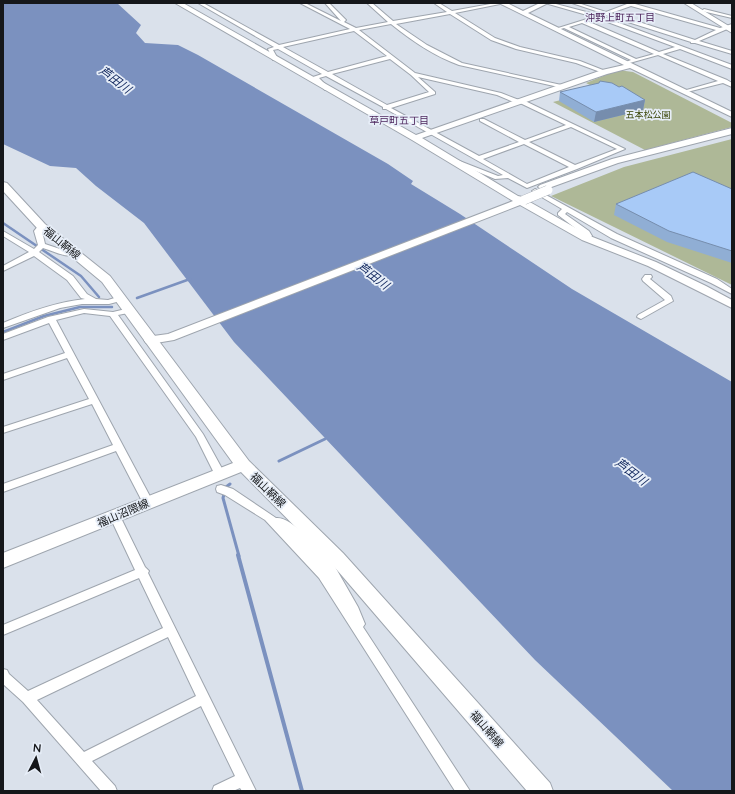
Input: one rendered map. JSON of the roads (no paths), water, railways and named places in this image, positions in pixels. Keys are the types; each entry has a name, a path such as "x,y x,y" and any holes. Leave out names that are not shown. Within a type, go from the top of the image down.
{"main road":[{"name":"福山鞆線","path":"3,185 41,226 106,279 126,304 150,340 243,465 542,791"},
{"name":"福山沼隈線","path":"3,561 115,517 148,502 223,485 243,465"}],"street":[{"path":"178,3 414,138 517,200 586,238 652,264 702,288 732,305"},
{"path":"200,3 429,133 527,186 566,210 614,236 714,281 732,292"},
{"path":"302,3 356,30 413,74 414,77 433,93 385,108"},
{"path":"327,3 344,22 343,23"},
{"path":"369,3 394,23 440,55 452,61 563,86"},
{"path":"436,3 493,39 506,44 578,62 605,72"},
{"path":"249,44 270,49 356,30 503,3 632,63"},
{"path":"524,14 546,3 596,16 732,67"},
{"path":"574,3 732,53"},
{"path":"557,29 631,3 729,28"},
{"path":"687,3 729,28"},
{"path":"693,3 729,28"},
{"path":"704,10 732,17"},
{"path":"582,21 732,85"},
{"path":"565,27 685,92 732,115"},
{"path":"414,138 563,86 679,48 729,28"},
{"path":"270,49 275,59"},
{"path":"327,89 316,77 391,57"},
{"path":"413,74 499,94 520,101 622,149 527,186"},
{"path":"685,92 732,78"},
{"path":"482,120 574,168"},
{"path":"477,159 571,125"},
{"path":"150,340 615,161 732,131"},
{"path":"545,189 620,164 732,135"},
{"path":"445,157 497,178 508,176"},
{"path":"566,210 560,214 586,233 588,236 586,238"},
{"path":"41,226 38,231 38,249 70,278 89,305"},
{"path":"3,233 38,249 74,253"},
{"path":"3,269 28,257 38,249"},
{"path":"641,317 669,301 668,298 646,279 648,277"},
{"path":"3,326 32,314 78,302 113,314 200,436 223,485 269,517 292,529 332,561 364,636"},
{"path":"3,337 89,305 109,302 126,304"},
{"path":"113,314 126,304"},
{"path":"52,319 148,502"},
{"path":"3,377 70,354"},
{"path":"3,430 94,400"},
{"path":"3,488 119,446"},
{"path":"115,517 172,630 246,785 219,791"},
{"path":"269,517 323,575 364,636 401,697 463,791"},
{"path":"3,630 143,571"},
{"path":"27,698 172,630"},
{"path":"3,674 5,678 27,698 110,791"},
{"path":"81,760 204,698"}],"water":[{"name":"芦田川","path":"3,3 117,3 141,25 136,33 145,43 178,45 388,164 413,181 411,184 460,214 572,289 732,382 732,791 673,791 535,660 234,342 144,223 96,186 76,168 50,166 3,144"}],"waterway":[{"path":"3,223 81,276 99,297"},
{"path":"137,298 190,279"},
{"path":"3,332 44,316 80,307 112,307"},
{"path":"279,461 325,439"},
{"path":"230,484 226,487 223,498 239,556"},
{"path":"238,555 302,791"}],"district":[{"name":"沖野上町五丁目","path":"620,17"},
{"name":"草戸町五丁目","path":"399,120"}],"park label":[{"name":"五本松公園","path":"648,115"}]}
